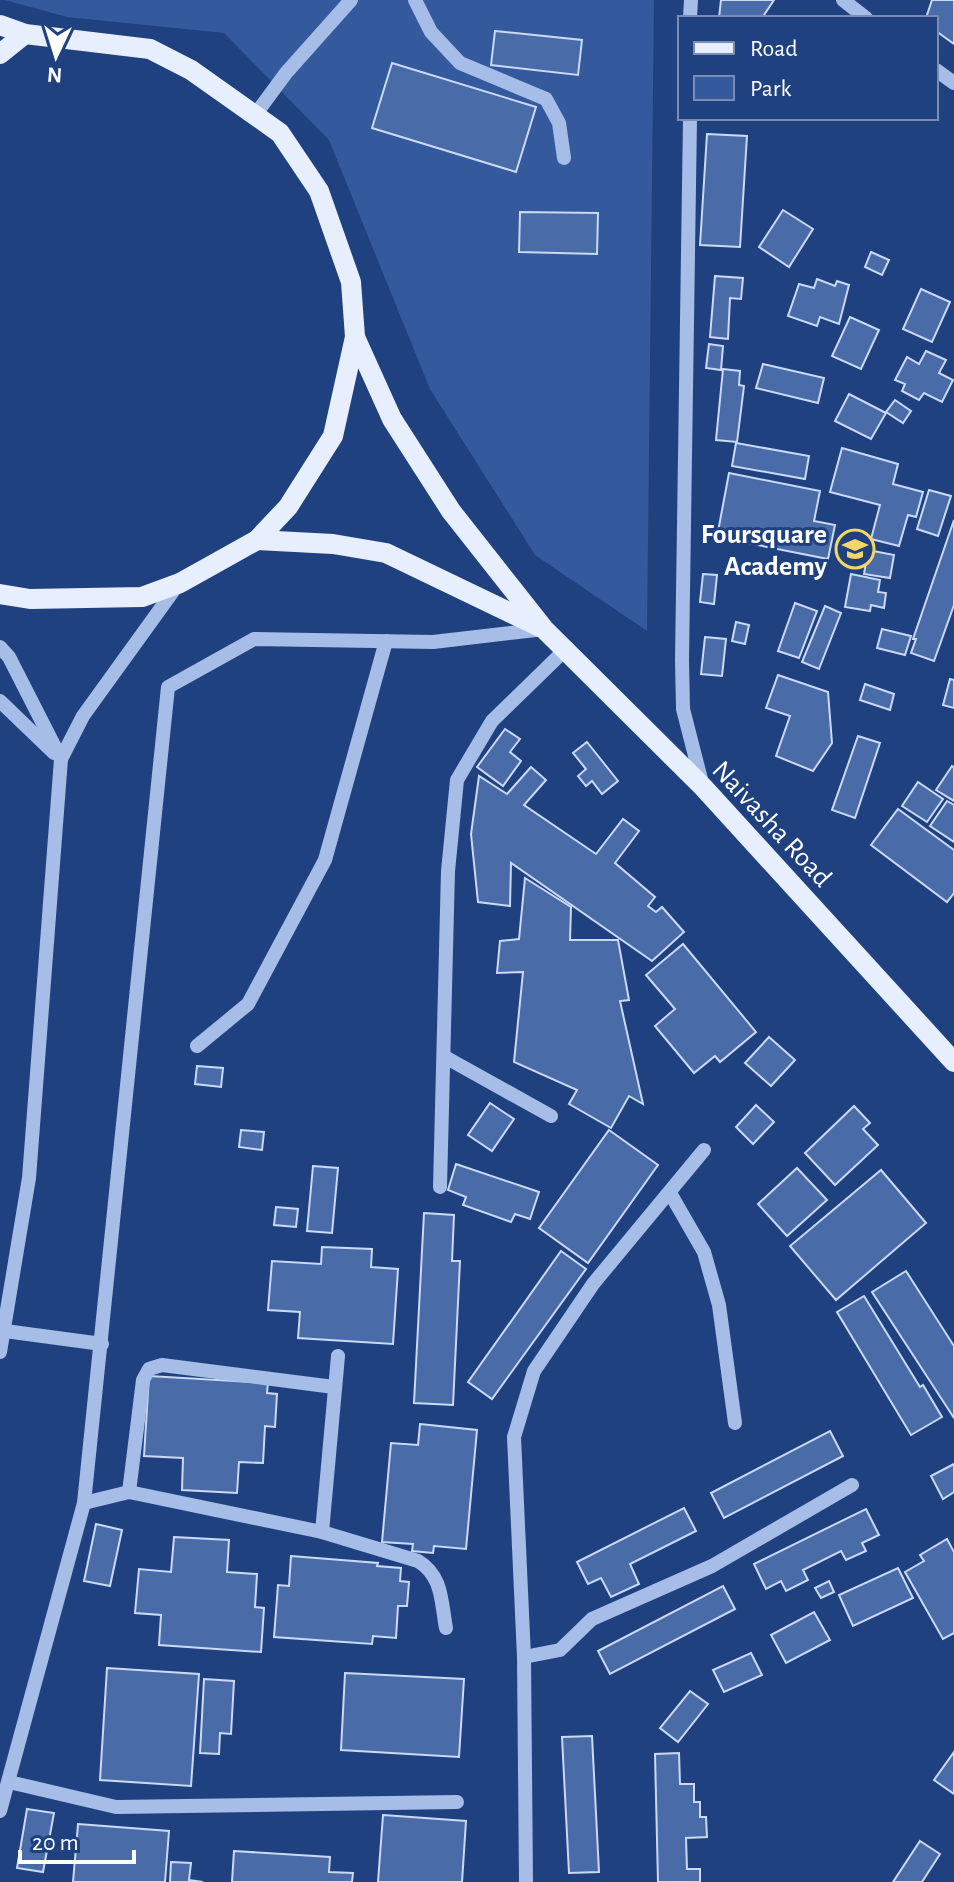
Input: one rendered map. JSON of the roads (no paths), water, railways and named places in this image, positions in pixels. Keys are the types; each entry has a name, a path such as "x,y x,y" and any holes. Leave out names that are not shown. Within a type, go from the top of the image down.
{"main road":[{"path":"0,25 25,34 150,49 191,70 280,133 319,191 351,282 355,337 333,436 288,507 257,540 180,583 142,597 30,599 0,594"},
{"path":"0,54 25,34"},
{"path":"355,337 392,419 451,511 544,629"},
{"path":"257,540 333,544 386,553 544,629"},
{"name":"Naivasha Road","path":"544,629 567,648 703,787 954,1062"}],"street":[{"path":"255,115 286,73 351,0"},
{"path":"415,0 431,32 460,63 546,99 559,123 564,158"},
{"path":"843,0 863,16"},
{"path":"690,120 682,685 683,709 703,787"},
{"path":"0,1352 29,1178 61,759 83,716 180,583"},
{"path":"0,1811 84,1503 168,687 254,639 433,642 544,629"},
{"path":"197,1046 248,1004 325,860 386,641"},
{"path":"0,647 16,670 61,759"},
{"path":"440,1187 448,871 457,780 492,721 567,648"},
{"path":"0,701 61,759"},
{"path":"445,1057 551,1116"},
{"path":"526,1882 524,1657 514,1437 534,1371 593,1284 704,1150"},
{"path":"670,1193 704,1252 719,1305 735,1423"},
{"path":"5,1331 102,1344"},
{"path":"322,1532 338,1356"},
{"path":"129,1492 143,1380 149,1369 162,1365 334,1387"},
{"path":"524,1657 560,1650 592,1619 712,1566 852,1485"},
{"path":"84,1503 129,1492 322,1532 408,1558 431,1569 438,1581 446,1628"},
{"path":"9,1782 116,1807 457,1802"}],"place":[{"name":"Foursquare Academy","path":"855,549"}]}
